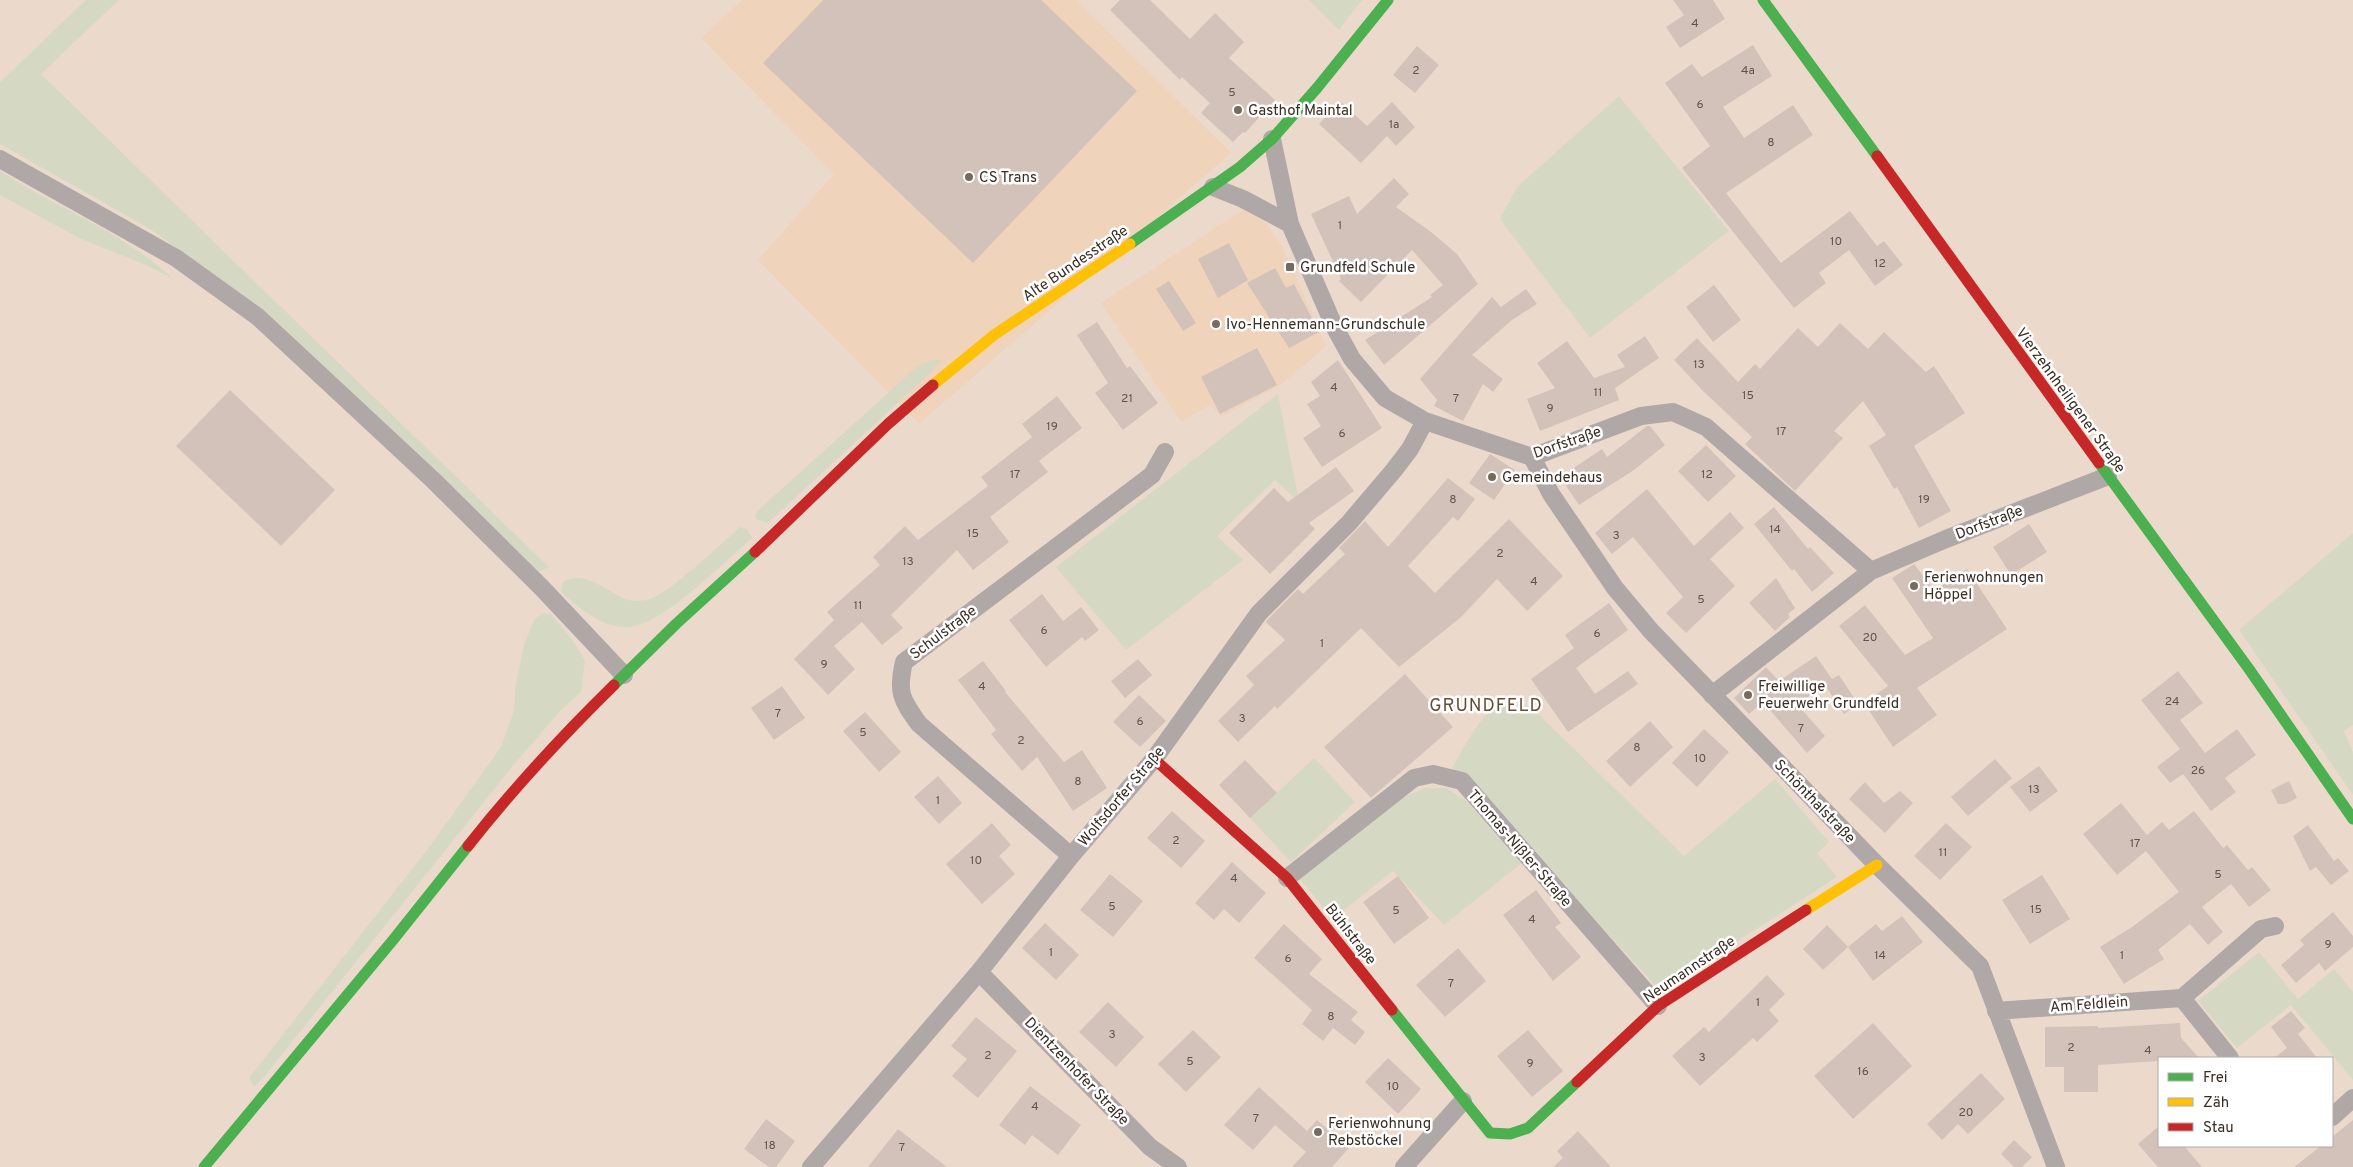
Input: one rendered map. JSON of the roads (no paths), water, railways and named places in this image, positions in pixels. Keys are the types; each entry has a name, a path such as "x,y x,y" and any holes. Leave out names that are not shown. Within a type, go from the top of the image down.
{"street":[{"name":"Alte Bundesstraße","path":"204,1167 393,940 498,808 563,735 676,624 888,424 987,340 1214,187 1272,139 1317,88 1388,0"},
{"name":"Vierzehnheiligener Straße","path":"1762,0 2249,669 2353,819"},
{"name":"Dorfstraße","path":"1272,139 1290,224 1334,326 1352,359 1385,398 1425,421 1532,457 1641,416 1673,412 1706,427 1871,571"},
{"path":"0,159 176,258 258,316 434,480 542,588 624,675"},
{"path":"1214,187 1243,199 1290,224"},
{"name":"Wolfsdorfer Straße","path":"811,1167 979,972 1071,856 1154,759 1259,613 1355,515 1394,470 1410,448 1425,421"},
{"name":"Schulstraße","path":"1071,856 918,724 904,703 899,682 904,662 1152,476 1165,452"},
{"name":"Schönthalstraße","path":"1532,457 1551,494 1615,588 1651,631 1876,865 1980,966 2056,1167"},
{"name":"Dorfstraße","path":"1712,696 1871,571 1946,539 2108,476"},
{"name":"Bühlstraße","path":"1154,759 1287,878 1490,1133 1510,1134"},
{"name":"Thomas-Nißler-Straße","path":"1287,878 1414,778 1433,774 1462,781 1658,1006"},
{"name":"Neumannstraße","path":"1510,1134 1528,1128 1658,1006 1876,865"},
{"path":"2229,1057 2182,998 2260,929 2275,926"},
{"name":"Dientzenhofer Straße","path":"979,972 1150,1147 1178,1167"},
{"name":"Am Feldlein","path":"1996,1011 2182,998"},
{"path":"2333,1116 2353,1098"},
{"path":"1404,1167 1463,1101"}],"place":[{"name":"Gasthof Maintal","path":"1238,110"},
{"name":"CS Trans","path":"969,177"},
{"name":"Grundfeld Schule","path":"1290,267"},
{"name":"Ivo-Hennemann-Grundschule","path":"1216,324"},
{"name":"Gemeindehaus","path":"1492,477"},
{"name":"Ferienwohnungen Höppel","path":"1914,586"},
{"name":"Freiwillige Feuerwehr Grundfeld","path":"1748,695"},
{"name":"Ferienwohnung Rebstöckel","path":"1318,1132"}],"district":[{"name":"GRUNDFELD","path":"1486,705"}]}
